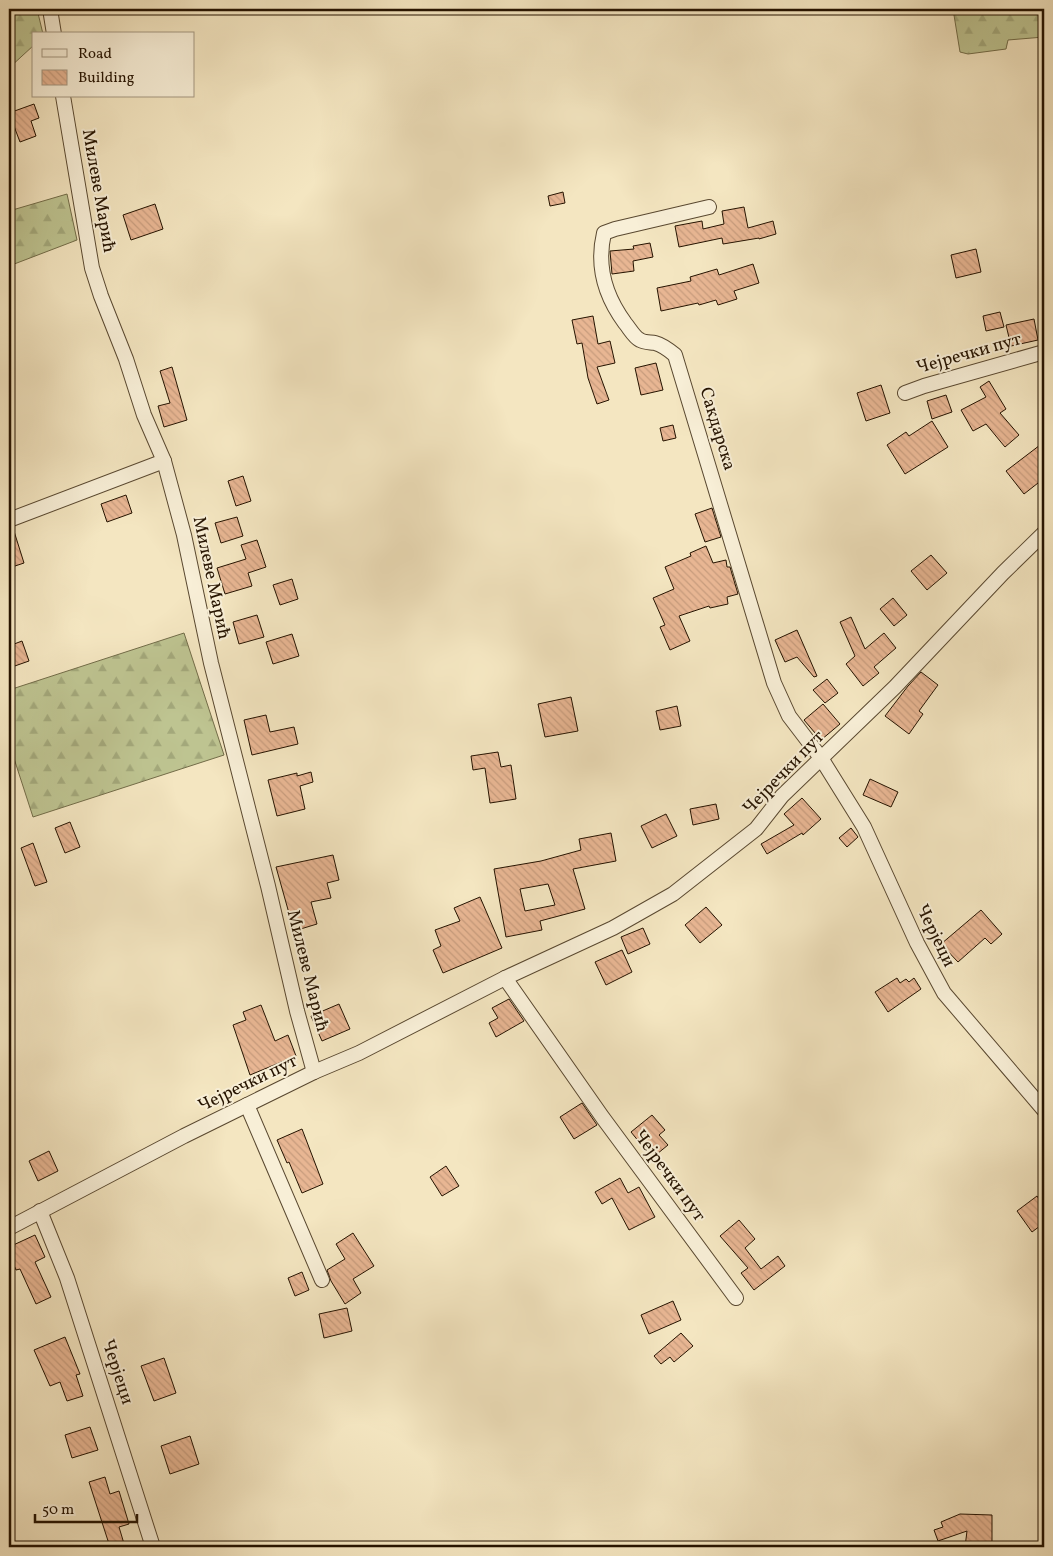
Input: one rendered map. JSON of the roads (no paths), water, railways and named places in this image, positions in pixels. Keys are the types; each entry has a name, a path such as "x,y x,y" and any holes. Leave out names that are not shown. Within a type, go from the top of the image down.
{"street":[{"path":"50,9 54,32"},
{"name":"Милеве Мaрић","path":"63,98 96,283 126,359 144,415 164,461 184,535 211,663 268,886 297,1011 314,1072"},
{"name":"Сакдарска","path":"709,207 604,233 601,255 602,271 606,289 614,308 635,335 641,341 656,344 675,355 774,682 789,716 821,758"},
{"name":"Чејречки пут","path":"905,393 1044,352"},
{"path":"9,520 164,461"},
{"name":"Чејречки пут","path":"9,1228 248,1104 314,1072 359,1053 505,978 613,928 674,894 756,828 782,796 895,687 1003,573 1044,533"},
{"name":"Черјеци","path":"821,758 864,828 917,943 944,994 1044,1110"},
{"name":"Чејречки пут","path":"505,978 603,1118 736,1298"},
{"path":"248,1104 322,1280"},
{"name":"Черјеци","path":"40,1211 67,1278 153,1547"}]}
